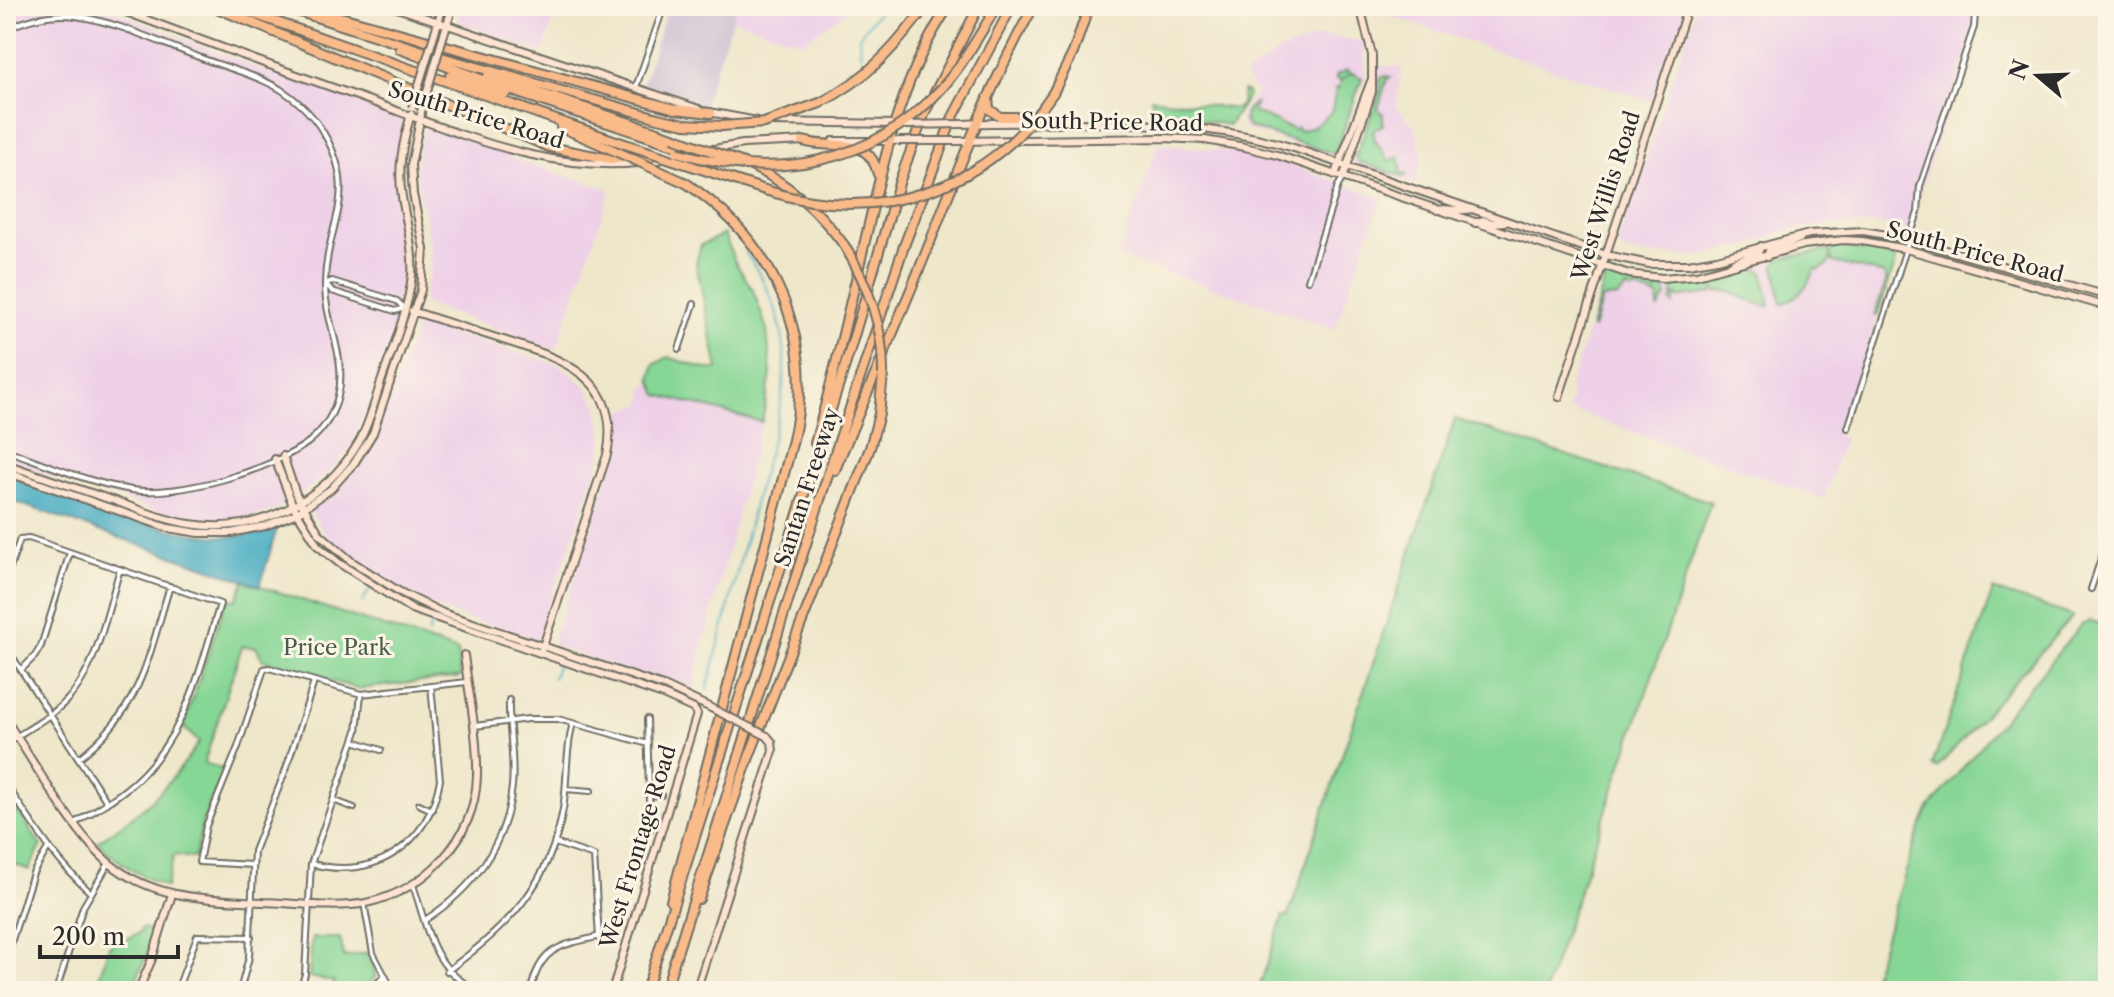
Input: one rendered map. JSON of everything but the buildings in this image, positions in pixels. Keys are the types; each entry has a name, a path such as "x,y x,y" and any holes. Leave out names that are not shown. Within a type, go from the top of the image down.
{"highway":[{"path":"212,6 559,150 620,160 695,152"},
{"path":"231,6 509,103 615,145 803,201 844,205 881,204 930,191 972,172 1000,152 1036,117 1053,93 1073,53 1089,6"},
{"path":"281,6 381,39 658,118 685,124 722,126 764,123 820,103 870,72 926,6"},
{"path":"301,6 675,109 711,113"},
{"path":"787,547 833,378 879,178 893,141 894,124 922,52 949,6"},
{"name":"Santan Freeway","path":"646,991 910,154 925,112 979,6"},
{"path":"376,55 678,149 723,159 781,162 825,154 870,137 906,115 937,87 994,6"},
{"name":"Santan Freeway","path":"666,991 904,246 939,151 970,82 1012,6"},
{"path":"814,522 928,248 975,123 1034,6"},
{"path":"381,39 409,54 678,149"},
{"path":"381,39 673,137 770,175 795,192 844,245 860,273 872,304 880,333 883,375 879,414 870,448 744,770 666,991"},
{"path":"989,92 987,104 996,115 1036,123"},
{"path":"803,141 865,150 875,162 879,178"},
{"path":"615,145 686,183 738,225 771,270 793,327 800,394 789,455 657,955"}],"street":[{"name":"South Price Road","path":"110,6 524,153 567,163 635,164 743,144 803,141 1184,138 1261,151 1629,274 1662,278 1716,271 1804,245 1843,240 1906,249 2108,307"},
{"name":"South Price Road","path":"391,6 711,113 785,123 1188,125 1267,140 1606,255 1649,264 1682,264 1717,259 1809,234 1863,231 1910,239 2108,296"},
{"path":"6,464 162,518 193,525 247,523 298,507 335,475 360,440 405,308 413,255 401,195 402,146 443,6"},
{"path":"6,472 184,532 221,534 268,525 344,476 369,441 382,411 414,311 424,264 411,182 413,152 420,116 453,6"},
{"path":"636,88 664,6"},
{"path":"1308,280 1371,81 1372,55 1360,6"},
{"name":"West Willis Road","path":"1559,397 1688,6"},
{"path":"1848,428 1910,239 1919,205 1920,186 1974,27 1975,12 1971,6"},
{"path":"6,29 34,18 75,16 94,20 270,84 295,100 323,132 342,183 340,212 325,284 327,314 340,357 341,383 337,399 319,432 308,442 283,456 198,486 148,492 108,485 6,450"},
{"path":"1437,210 1472,209"},
{"path":"1475,223 1483,220 1493,223 1507,221"},
{"path":"1767,257 1769,250 1809,234"},
{"path":"1716,271 1755,255 1760,252 1761,246"},
{"path":"325,284 332,281 397,301 405,308 558,358 581,372 602,398 610,433 607,455 541,651"},
{"path":"325,284 332,291 395,311 405,308"},
{"path":"679,349 694,304"},
{"path":"283,456 298,507"},
{"path":"275,459 318,546 327,555 411,609 666,687 767,736 773,747 696,991"},
{"path":"2091,589 2108,537"},
{"path":"6,580 21,538 29,538 220,604 193,694 181,721 146,769 108,803 75,823"},
{"path":"21,670 41,646 70,552"},
{"path":"6,743 51,715 67,701 87,672 121,568"},
{"path":"79,758 104,738 129,706 142,678 170,586"},
{"path":"6,647 108,803"},
{"path":"541,651 663,695 693,708 697,714 709,707"},
{"path":"6,720 75,823 109,863 136,880 172,894 205,900 364,903 413,885 444,858 467,819 477,778 464,655"},
{"path":"253,865 199,862 206,826 238,747 264,669 361,694 467,682"},
{"path":"240,991 249,957 253,865 258,839 286,769 314,682"},
{"path":"311,864 356,867 391,856 413,838 432,810 438,794 441,766 431,686"},
{"path":"300,991 305,974 311,864 354,741 361,694"},
{"path":"425,920 466,889 481,871 506,819 513,785 509,700"},
{"name":"West Frontage Road","path":"612,991 697,714"},
{"path":"473,726 545,718 648,744"},
{"path":"647,719 650,829"},
{"path":"447,971 482,947 519,909 544,869 555,843 566,789 568,740 573,723"},
{"path":"354,741 381,750"},
{"path":"6,784 48,848 90,892"},
{"path":"566,789 591,791"},
{"path":"649,796 661,795"},
{"path":"333,800 354,808"},
{"path":"6,814 18,802"},
{"path":"419,804 432,810"},
{"path":"555,843 594,856 599,938"},
{"path":"6,959 33,873 48,848"},
{"path":"56,991 77,922 90,892 109,863"},
{"path":"413,885 439,960 447,971 467,986 480,991"},
{"path":"138,991 152,959 172,894"},
{"path":"364,903 373,953 393,991"},
{"path":"531,991 538,968 556,949 576,940 599,938 614,932"},
{"path":"177,991 197,936 251,937"},
{"path":"368,991 384,977"}],"shaded area":[{"path":"6,6 101,6 260,69 326,89 405,121 397,166 407,251 397,320 374,394 354,444 331,470 287,505 251,518 224,523 188,521 6,461"},
{"path":"457,6 558,6 542,53 465,25 458,20"},
{"path":"668,6 737,6 703,106 642,86"},
{"path":"737,6 850,6 802,42 732,19"},
{"path":"1360,6 1688,6 1656,103"},
{"path":"1697,6 1982,6 1908,230 1888,225 1831,224 1788,230 1749,245 1696,256 1647,255 1625,251 1617,244"},
{"path":"1321,36 1364,41 1366,73 1336,157 1244,129 1240,116 1257,92 1243,76 1282,50"},
{"path":"1378,66 1402,67 1396,106 1416,128 1422,159 1415,185 1352,163 1373,102"},
{"path":"427,125 481,145 489,144 511,152 509,158 611,190 556,350 425,304 423,298 430,272 430,249 416,169 419,145"},
{"path":"1158,144 1262,155 1382,198 1335,329 1118,256"},
{"path":"1841,247 1892,254 1896,261 1845,417 1836,427 1837,435 1844,438 1824,499 1568,409 1572,398 1569,387 1605,279 1612,276 1638,286 1680,286 1736,275 1789,256"},
{"path":"418,324 559,365 586,386 597,405 603,433 601,456 535,640 451,613 409,595 354,560 328,538 311,513 313,507 346,478 373,440"},
{"path":"652,381 658,395 762,422 698,664 693,695 555,646 553,641 613,462 616,414 641,404 645,395 642,391"}],"green space":[{"path":"1346,70 1362,78 1335,154 1248,127 1244,121 1247,110 1256,102 1252,111 1294,130 1313,127 1332,112 1336,88 1340,88 1340,81 1351,74 1341,80 1336,79 1337,74"},
{"path":"1391,77 1387,79 1378,109 1383,114 1383,125 1373,130 1375,140 1389,161 1399,156 1402,173 1407,174 1404,177 1359,162 1355,157 1380,91 1380,79"},
{"path":"1243,91 1248,96 1229,125 1157,113 1151,98 1236,109 1241,104"},
{"path":"724,234 735,262 753,290 767,330 771,374 762,422 658,395 651,379 654,365 668,357 706,369 718,369 696,263 701,245"},
{"path":"1841,247 1892,254 1896,261 1877,316 1874,315 1887,280 1884,274 1833,262 1831,256 1828,265 1818,270 1815,268 1803,290 1782,304 1775,266 1778,259 1828,250 1830,254 1832,249"},
{"path":"1756,268 1763,272 1770,306 1714,289 1712,293 1675,298 1674,304 1671,302 1672,297 1679,294 1672,295 1674,286 1709,282 1710,279"},
{"path":"1612,276 1633,285 1651,286 1657,293 1653,286 1665,287 1666,296 1658,310 1659,297 1635,289 1631,291 1628,287 1618,297 1602,299 1593,329 1605,279"},
{"path":"1455,419 1711,502 1545,991 1258,991 1283,916 1288,917"},
{"name":"Price Park","path":"244,581 458,651 460,677 358,689 263,660 256,647 242,646 204,763 225,770 203,820 195,858 174,855 166,887 129,868 97,842 154,798 199,742 183,727 226,601 237,599"},
{"path":"1993,590 2073,616 1937,768 1932,766"},
{"path":"2090,621 2108,625 2108,991 1865,991 1870,985 1928,810 2081,625"},
{"path":"18,811 41,846 29,870 6,861 6,822"},
{"path":"142,928 154,932 131,991 95,991 109,946 139,933"},
{"path":"312,938 340,938 344,957 368,953 376,976 362,991 333,991 334,982 309,977"}],"water":[{"path":"6,476 149,524 191,534 233,536 277,528 260,586 6,499"}],"waterway":[{"path":"861,56 859,36 883,6"},
{"path":"707,690 777,422 783,387 784,352 780,325 766,287 745,252"},
{"path":"362,602 371,588"},
{"path":"428,634 432,623"},
{"path":"553,678 557,666"}]}
